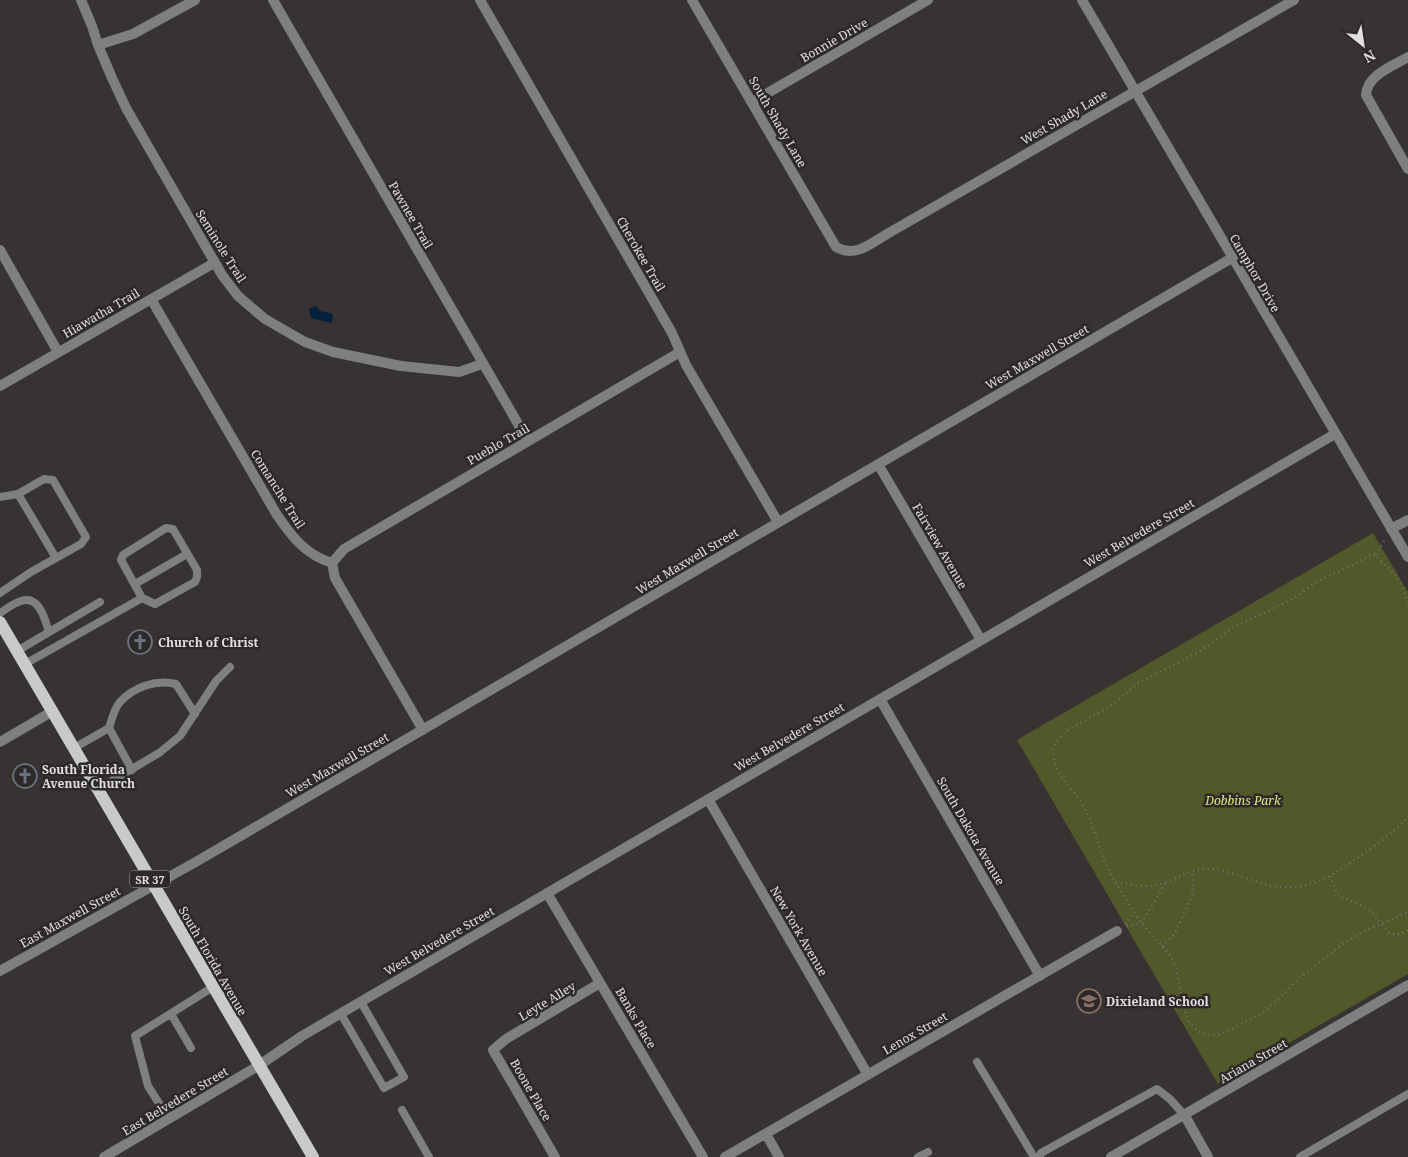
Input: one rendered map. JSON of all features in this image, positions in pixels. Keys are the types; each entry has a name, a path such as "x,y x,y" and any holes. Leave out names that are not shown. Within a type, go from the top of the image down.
{"main road":[{"name":"South Florida Avenue","path":"0,622 258,1066 313,1157"}],"street":[{"name":"Seminole Trail","path":"81,0 98,46 126,108 214,263 238,296 254,311 305,342 333,352 400,366 458,372 482,364"},
{"path":"98,46 133,34 195,0"},
{"name":"Pawnee Trail","path":"273,0 528,441"},
{"name":"Cherokee Trail","path":"480,0 672,333 680,352 778,522"},
{"name":"South Shady Lane","path":"692,0 836,247 846,252"},
{"name":"Bonnie Drive","path":"752,102 928,0"},
{"name":"Camphor Drive","path":"1082,0 1408,557"},
{"name":"West Shady Lane","path":"846,252 856,251 872,242 1294,0"},
{"path":"1408,58 1376,76 1366,89 1367,99 1408,169"},
{"path":"0,250 58,352"},
{"name":"West Maxwell Street","path":"153,884 194,863 1232,258"},
{"name":"Hiawatha Trail","path":"0,386 214,263"},
{"name":"Comanche Trail","path":"151,299 277,515 302,547 321,560 332,563"},
{"name":"Pueblo Trail","path":"332,563 344,549 680,352"},
{"name":"West Belvedere Street","path":"258,1066 302,1036 1335,434"},
{"name":"Fairview Avenue","path":"878,464 981,640"},
{"path":"1392,529 1408,520"},
{"path":"332,563 335,578 423,730"},
{"name":"South Dakota Avenue","path":"880,699 1040,976"},
{"path":"0,742 53,711"},
{"name":"New York Avenue","path":"708,799 868,1075"},
{"name":"East Maxwell Street","path":"0,971 153,884"},
{"name":"Banks Place","path":"547,893 703,1157"},
{"name":"Lenox Street","path":"725,1157 1117,931"},
{"name":"Leyte Alley","path":"506,1040 600,983"},
{"name":"Ariana Street","path":"1111,1157 1408,985"},
{"name":"Boone Place","path":"506,1040 493,1050 555,1157"},
{"name":"East Belvedere Street","path":"104,1157 258,1066"},
{"path":"1184,1116 1208,1157"},
{"path":"766,1134 779,1157"}],"lane":[{"path":"0,497 18,494 44,479 53,480 86,537 81,544 0,594"},
{"path":"18,494 56,558"},
{"path":"166,528 173,529 187,554 197,570 198,577 195,582 156,604 142,598 121,560 122,555 166,528"},
{"path":"135,584 187,554"},
{"path":"25,664 142,598"},
{"path":"0,613 19,601 27,600 35,603 41,611 49,632"},
{"path":"17,651 100,602"},
{"path":"98,789 160,753 180,736 216,681 230,668"},
{"path":"74,748 109,728 119,702 147,685 164,681 176,684 195,714"},
{"path":"109,728 132,770"},
{"path":"169,1119 148,1086 135,1036 213,987"},
{"path":"341,1014 384,1088 404,1077 361,1002"},
{"path":"171,1014 191,1048"},
{"path":"977,1062 1034,1157"},
{"path":"1040,1157 1041,1153 1157,1089 1170,1099 1184,1116"},
{"path":"1300,1157 1408,1094"},
{"path":"402,1110 428,1157"},
{"path":"918,1157 928,1152"}],"path":[{"path":"1376,555 1392,529"},
{"path":"1376,555 1372,554 1318,581 1293,599 1234,626 1196,653 1138,683 1111,706 1067,730 1055,743 1053,750 1055,765 1061,777 1079,799 1090,818 1104,860 1115,882 1134,913 1170,956 1176,967 1184,1009 1190,1023 1197,1031 1210,1035 1222,1034 1262,1013 1299,978 1343,944 1362,932 1408,912"},
{"path":"1376,555 1393,573 1408,603"},
{"path":"1115,882 1144,885 1160,884 1192,870 1228,870 1265,884 1294,888 1330,876 1396,829 1408,816"},
{"path":"1162,946 1175,934 1192,895 1194,883 1192,870"},
{"path":"1330,876 1334,888 1340,896 1370,910 1389,933 1397,935 1408,930"},
{"path":"1142,923 1166,881"},
{"path":"1134,913 1122,927 1133,923 1142,923"}],"green space":[{"name":"Dobbins Park","path":"1373,533 1408,592 1408,974 1218,1084 1017,740"}],"water":[{"path":"316,306 320,311 333,314 332,323 311,318 309,309"}],"place":[{"name":"Church of Christ","path":"140,642"},
{"name":"South Florida Avenue Church","path":"25,776"},
{"name":"Dixieland School","path":"1089,1001"}]}
